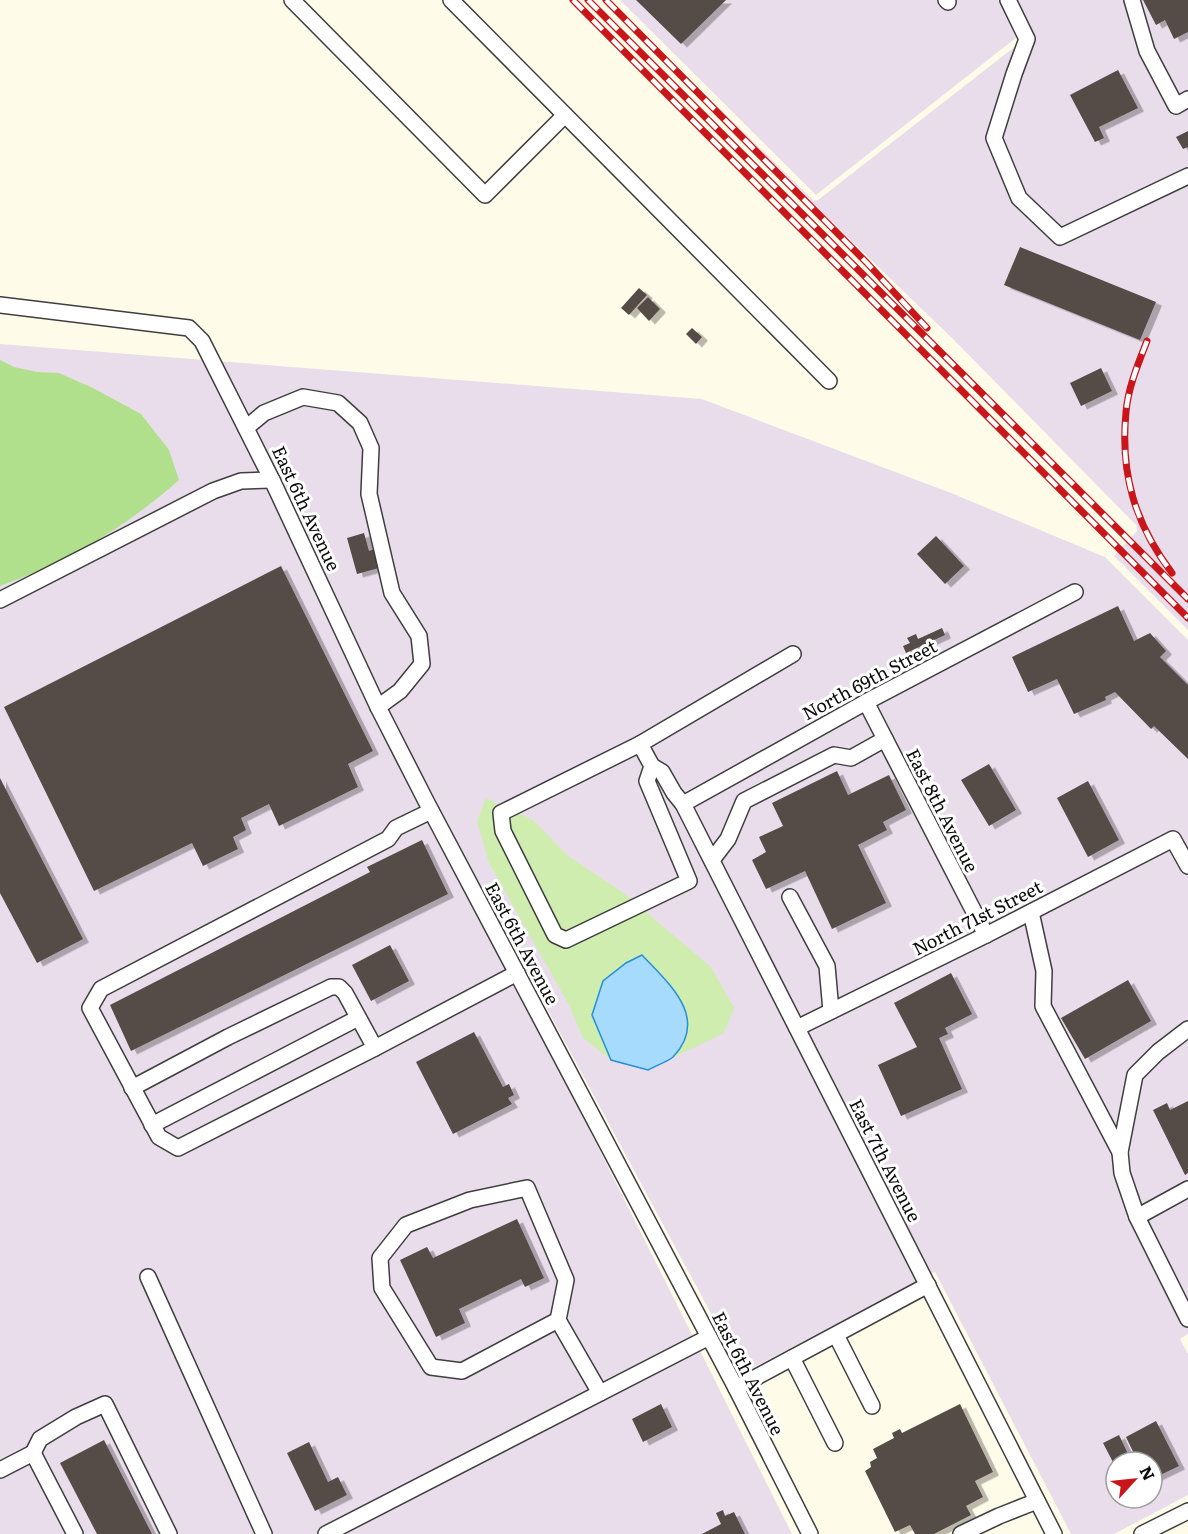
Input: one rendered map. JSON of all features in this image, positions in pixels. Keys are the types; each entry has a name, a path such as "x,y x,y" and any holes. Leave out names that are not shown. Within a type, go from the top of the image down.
{"street":[{"path":"292,0 485,195 564,115"},
{"path":"451,0 829,381"},
{"path":"1008,0 1028,39 1014,74 994,138 1019,198 1060,237 1188,176"},
{"path":"1132,0 1147,51 1176,106 1188,99"},
{"name":"East 6th Avenue","path":"0,305 189,328 202,341 272,480 378,707 431,811 736,1388 810,1534"},
{"path":"246,428 264,413 303,396 338,403 360,423 371,448 369,494 392,593 419,636 422,664 400,692 378,707"},
{"path":"0,600 213,491 241,481 272,480"},
{"name":"North 69th Street","path":"683,804 866,702 1075,592"},
{"path":"652,766 647,781 689,881 566,940 555,935 503,831 501,813 640,744 793,654"},
{"name":"East 8th Avenue","path":"866,702 986,935"},
{"path":"712,860 728,839 744,801 834,755 851,758 885,739"},
{"name":"East 7th Avenue","path":"640,744 652,766 662,772 683,804 1054,1534"},
{"path":"431,811 396,828 388,839 100,989 90,1008 132,1088 159,1137 178,1148 517,973"},
{"name":"North 71st Street","path":"797,1028 1173,839 1188,866"},
{"path":"790,897 827,966 831,1011"},
{"path":"1031,912 1044,971 1043,1006 1120,1152"},
{"path":"132,1088 228,1037 331,987 339,987 345,993 375,1048"},
{"path":"152,1125 358,1018"},
{"path":"1188,1029 1158,1052 1135,1075 1120,1152 1122,1173 1137,1217 1188,1319"},
{"path":"558,1320 462,1371 431,1367 382,1288 380,1258 406,1225 470,1200 527,1188 566,1280 558,1320 600,1393"},
{"path":"1137,1217 1188,1189"},
{"path":"148,1277 264,1534"},
{"path":"736,1388 928,1285"},
{"path":"836,1335 873,1406"},
{"path":"326,1534 709,1337"},
{"path":"792,1358 835,1443"},
{"path":"0,1470 33,1453 40,1439 76,1417 105,1404 169,1534"},
{"path":"33,1453 75,1534"},
{"path":"961,1534 1037,1501"},
{"path":"1142,1534 1188,1511"}],"shaded area":[{"path":"608,0 814,201 1026,38 1013,0 1188,0 1188,630 1114,556 1137,531 1136,525 952,338 731,125"},
{"path":"620,0 1005,0 1022,33 816,195"},
{"path":"0,344 702,399 951,493 1105,557 1188,640 1188,1334 1180,1339 1188,1354 1188,1495 1164,1508 1164,1450 1104,1450 1104,1510 1160,1510 1114,1534 1071,1534 935,1272 743,1373 275,503 792,1534 0,1534"}],"green space":[{"path":"0,360 14,367 37,372 59,373 141,414 169,450 179,480 138,513 94,542 72,555 0,586"},
{"path":"486,798 533,820 567,855 626,895 711,967 734,1008 724,1033 648,1070 611,1060 583,1038 569,1005 489,863 477,821"}],"water":[{"path":"642,955 682,1002 687,1015 688,1029 683,1043 673,1057 648,1070 611,1060 592,1015 603,981 626,963"}],"building":[{"path":"636,0 726,0 681,44"},
{"path":"1143,0 1188,0 1188,32 1174,39 1165,20 1156,25"},
{"path":"1118,70 1138,108 1099,127 1104,138 1095,142 1070,95"},
{"path":"1188,131 1188,147 1183,149 1176,137"},
{"path":"1020,247 1156,302 1140,340 1004,285"},
{"path":"639,288 647,295 629,315 621,308"},
{"path":"648,297 660,309 649,321 637,308"},
{"path":"692,328 702,337 696,344 686,334"},
{"path":"1101,368 1112,391 1081,406 1070,383"},
{"path":"364,533 369,551 374,549 379,568 357,574 347,538"},
{"path":"936,536 964,566 945,584 917,554"},
{"path":"281,566 373,751 348,764 358,787 279,826 269,804 241,818 246,830 233,837 238,849 203,866 192,843 94,891 4,707"},
{"path":"1118,606 1134,641 1150,633 1166,651 1160,657 1188,685 1188,759 1154,726 1151,729 1115,692 1105,697 1106,700 1074,714 1057,679 1028,692 1012,657"},
{"path":"942,628 945,635 906,653 903,646 910,643 907,638 916,634 918,639"},
{"path":"989,764 1016,810 989,826 961,780"},
{"path":"837,771 848,795 889,775 906,810 883,822 887,830 858,845 886,903 832,929 805,871 766,889 752,860 766,852 759,837 783,826 772,803"},
{"path":"0,778 83,939 37,963 0,893"},
{"path":"1088,781 1119,840 1088,857 1057,798"},
{"path":"422,840 448,894 131,1051 110,1005 370,872 367,867"},
{"path":"390,945 409,981 371,1001 352,965"},
{"path":"951,973 972,1014 945,1028 948,1034 939,1038 962,1089 901,1116 878,1065 917,1047 894,1003"},
{"path":"1128,980 1151,1021 1085,1059 1061,1018"},
{"path":"474,1032 503,1087 509,1084 514,1095 508,1098 512,1104 453,1134 416,1062"},
{"path":"1188,1101 1188,1173 1185,1175 1153,1110 1167,1103 1170,1110"},
{"path":"517,1219 544,1278 525,1287 521,1279 459,1309 465,1323 436,1337 400,1260 427,1247 433,1258"},
{"path":"661,1404 672,1427 643,1442 632,1419"},
{"path":"960,1404 993,1472 975,1481 983,1497 966,1506 971,1515 934,1534 915,1534 910,1525 895,1532 865,1471 871,1467 870,1462 877,1458 873,1449 894,1438 892,1433 900,1429 902,1433"},
{"path":"1156,1421 1179,1466 1164,1473 1164,1450 1132,1450 1126,1437"},
{"path":"1119,1435 1126,1450 1107,1450 1103,1443"},
{"path":"104,1440 152,1534 97,1534 60,1463"},
{"path":"309,1442 328,1482 338,1477 347,1495 315,1511 287,1453"},
{"path":"723,1510 725,1516 734,1512 745,1534 702,1534 721,1524 716,1513"}],"railway":[{"path":"573,0 1188,618"},
{"path":"588,0 1188,599"},
{"path":"606,0 867,263 927,328"},
{"path":"1147,341 1127,403 1125,456 1128,477 1140,517 1148,536 1172,573"}]}
